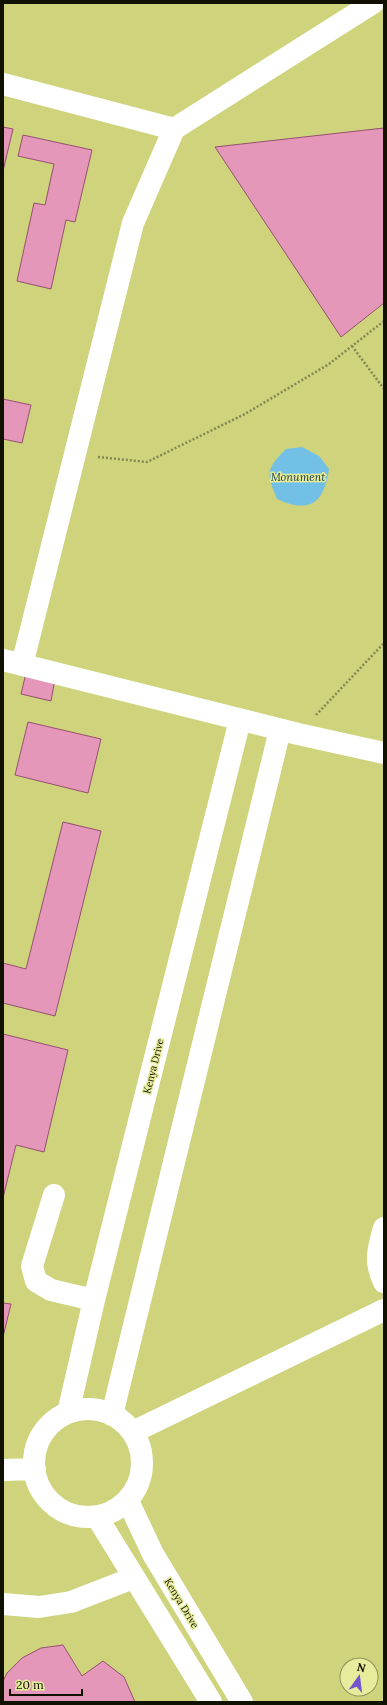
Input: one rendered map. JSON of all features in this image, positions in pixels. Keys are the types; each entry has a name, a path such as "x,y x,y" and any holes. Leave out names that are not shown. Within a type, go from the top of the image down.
{"lane":[{"path":"373,3 174,129 132,223 75,454 13,663 289,732 384,753"},
{"path":"3,84 174,129"},
{"name":"Kenya Drive","path":"68,1413 94,1300 240,720"},
{"path":"112,1415 289,732"},
{"path":"54,1196 32,1266 36,1281 51,1290 94,1300"},
{"path":"384,1228 378,1249 378,1270 384,1282"},
{"path":"133,1432 384,1310"},
{"path":"85,1409 103,1411 112,1415 120,1419 133,1432 141,1449 143,1467 138,1485 128,1501 114,1511 97,1517 79,1516 63,1510 49,1500 39,1485 34,1469 35,1451 42,1435 53,1421 68,1413 85,1409"},
{"path":"3,1470 34,1469"},
{"name":"Kenya Drive","path":"128,1501 153,1554 242,1702"},
{"path":"97,1517 133,1578 211,1702"},
{"path":"3,1604 39,1607 71,1602 133,1578"}],"path":[{"path":"75,454 147,462 245,414 329,364 384,321"},
{"path":"352,346 384,389"},
{"path":"289,732 384,642"}],"shaded area":[{"path":"3,3 384,3 384,1702 3,1702"}],"water":[{"name":"Monument","path":"302,447 319,456 329,469 327,481 319,497 314,502 307,505 298,505 277,499 270,477 271,467 286,449"}],"building":[{"path":"3,127 13,129 3,171"},
{"path":"384,128 384,303 341,337 215,147"},
{"path":"23,135 92,150 75,222 66,220 51,289 17,281 34,203 45,205 54,164 18,156"},
{"path":"3,399 31,405 22,443 3,439"},
{"path":"26,673 55,679 51,701 21,694"},
{"path":"28,722 101,739 88,793 15,775"},
{"path":"63,822 101,831 55,1016 3,1003 3,963 26,969"},
{"path":"3,1034 68,1050 44,1152 16,1145 3,1198"},
{"path":"3,1303 11,1304 3,1337"},
{"path":"63,1645 82,1676 103,1661 124,1677 135,1702 3,1702 3,1681 7,1673 22,1658 41,1648"}]}
